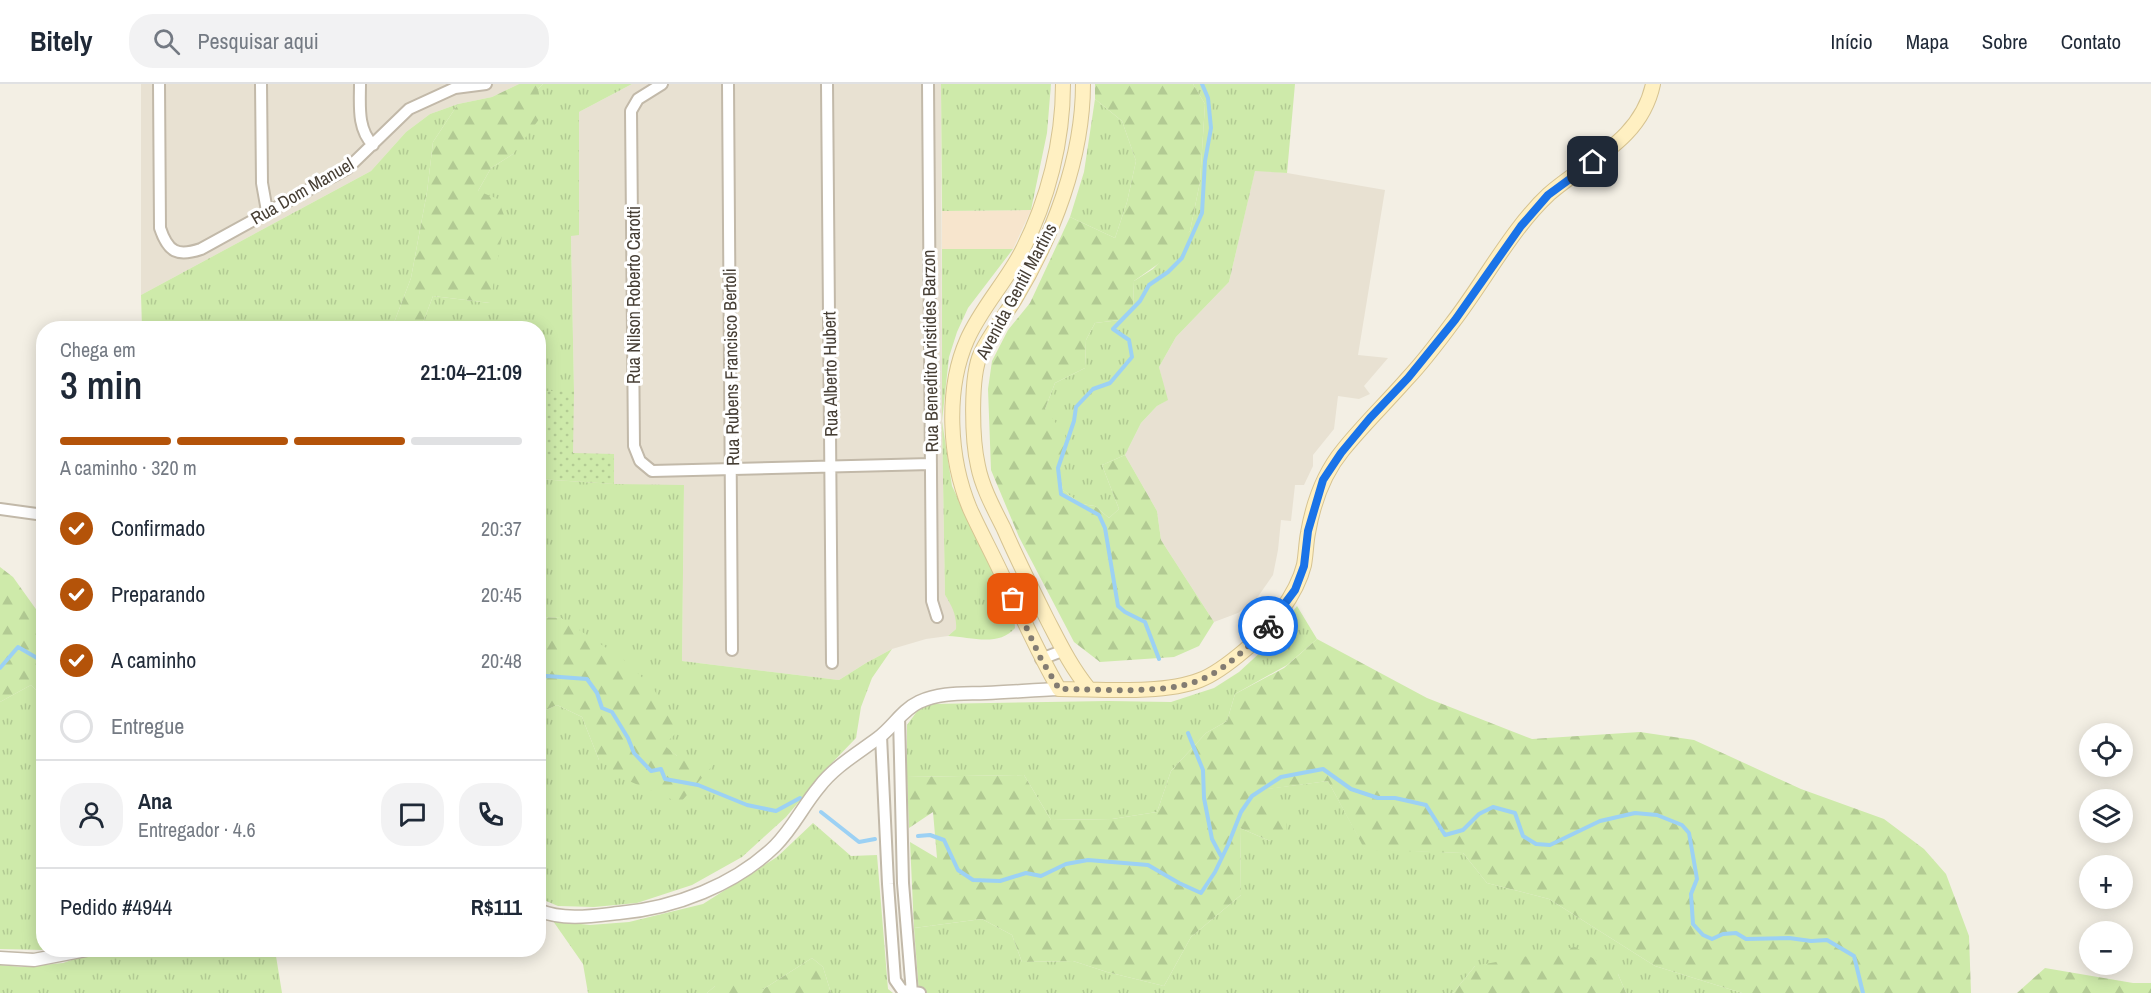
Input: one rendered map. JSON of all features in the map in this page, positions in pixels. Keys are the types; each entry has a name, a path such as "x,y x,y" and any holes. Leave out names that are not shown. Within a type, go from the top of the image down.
{"main road":[{"name":"Avenida Gentil Martins","path":"1059,689 1041,659 970,507 956,457 953,417 956,371 967,340 1022,251 1043,201 1057,145 1063,84"},
{"name":"Avenida Gentil Martins","path":"1083,84 1076,151 1062,201 1036,260 981,353 976,366 974,420 978,465 987,492 1062,651 1089,689"},
{"path":"1059,689 1146,689 1178,686 1200,680 1247,648 1269,625 1295,590 1304,566 1308,531 1323,480 1341,453 1408,378 1455,320 1521,226 1548,195 1609,151 1629,131 1644,108 1653,84"}],"street":[{"name":"Rua Dom Manuel","path":"159,84 160,228 164,240 173,250 186,254 201,249 348,168 408,109 455,86 486,84"},
{"path":"261,84 262,183 267,211"},
{"path":"360,84 362,126 366,139 373,145"},
{"name":"Rua Nilson Roberto Carotti","path":"662,84 638,99 631,111 634,446 640,461 652,471 732,469"},
{"name":"Rua Rubens Francisco Bertoli","path":"728,84 732,650"},
{"name":"Rua Alberto Hubert","path":"827,84 832,663"},
{"name":"Rua Benedito Aristides Barzon","path":"928,84 932,601 937,617"},
{"path":"732,469 931,464"},
{"path":"0,509 36,514"},
{"path":"1041,659 1062,651"},
{"path":"546,912 572,918 637,912 680,901 721,884 758,861 775,846 792,827 819,786 846,761 881,736 916,703 938,695 1059,689"},
{"path":"881,736 895,980 902,990 915,993 903,883 899,717"},
{"path":"0,958 34,960 50,957"}],"shaded area":[{"path":"141,84 519,84 492,97 458,104 430,114 406,132 371,171 141,295"},
{"path":"632,84 941,84 945,595 953,607 957,621 956,629 948,636 926,639 892,649 839,680 682,661 684,485 618,485 546,480 546,391 574,391 571,235 579,235 579,112"},
{"path":"1255,170 1287,173 1385,190 1358,355 1388,358 1364,386 1370,394 1359,399 1338,396 1334,429 1313,455 1313,466 1304,485 1295,485 1291,521 1281,520 1273,575 1257,598 1238,613 1214,622 1161,540 1157,511 1125,455 1141,423 1157,406 1167,400 1159,367 1176,337 1229,282"},
{"path":"1031,210 1013,249 942,249 942,211"}],"green space":[{"path":"519,84 543,84 538,89 543,114 513,154 491,168 478,191 498,199 505,218 490,303 433,296 424,321 395,321 411,278 427,192 433,142 458,104 492,97"},
{"path":"543,84 632,84 579,112 579,235 571,236 574,391 546,391 546,321 424,321 433,296 490,303 478,191 491,168 513,154 538,89"},
{"path":"941,84 1051,84 1047,133 1031,210 942,211"},
{"path":"1095,84 1193,84 1205,104 1200,182 1190,231 1175,252 1134,281 1133,308 1120,320 1095,323 1086,340 1085,368 1055,383 1045,409 1065,435 1070,454 1058,468 1063,490 1081,504 1095,506 1109,518 1119,509 1102,465 1125,455 1157,511 1161,540 1214,622 1199,646 1174,657 1100,662 1074,642 1019,537 991,470 988,389 992,361 1008,330 1030,303 1070,217 1115,238 1127,202 1136,161 1122,121 1095,99"},
{"path":"1193,84 1295,84 1287,173 1255,171 1229,282 1176,337 1159,367 1168,400 1157,406 1141,423 1125,455 1102,465 1119,509 1109,518 1095,506 1081,504 1063,490 1045,409 1055,383 1085,368 1086,340 1095,323 1120,320 1133,308 1134,281 1153,269 1190,231 1200,182 1205,104"},
{"path":"1095,99 1122,121 1136,161 1127,202 1115,238 1070,217 1084,172"},
{"path":"458,104 433,142 427,192 411,278 395,321 142,321 141,295 371,171 406,132 430,114"},
{"path":"942,249 1013,249 968,308 957,332 949,357 942,421"},
{"path":"546,391 574,391 573,453 614,454 614,484 546,479"},
{"path":"942,421 952,486 1014,615 1015,628 1001,637 984,640 948,636 956,629 956,620 945,595"},
{"path":"546,458 553,459 552,479 546,479"},
{"path":"546,480 684,485 682,661 839,680 892,649 872,678 861,707 856,738 786,817 742,857 692,885 637,903 594,907 558,906 546,901 546,710 557,705 582,717 599,760 677,756 663,745 561,618 546,617"},
{"path":"0,567 13,577 36,609 36,690 31,685 0,702"},
{"path":"1297,606 1317,639 1287,665 1235,694 1227,721 1206,733 1171,771 1157,812 1112,819 1051,820 1024,775 907,777 907,725 918,710 932,704 1171,702 1214,688 1239,672 1264,649"},
{"path":"546,617 561,618 623,659 653,688 679,730 664,745 677,756 714,764 680,803 629,781 599,760 582,717 557,705 546,710"},
{"path":"1317,639 1427,698 1532,739 1640,732 1694,740 1801,789 1884,819 1924,849 1946,874 1969,936 1971,993 1742,993 1655,966 1549,899 1487,883 1463,853 1365,850 1328,781 1260,790 1286,813 1286,832 1270,841 1240,828 1241,895 1191,937 1164,986 1073,961 1022,962 1012,935 982,919 914,928 910,842 937,858 933,812 909,828 907,777 1024,775 1051,820 1112,819 1157,812 1171,771 1206,733 1227,721 1235,694 1284,668"},
{"path":"31,685 36,690 36,950 0,949 0,702"},
{"path":"1328,781 1365,849 1463,853 1487,883 1549,899 1655,966 1742,993 1626,993 1618,974 1475,966 1453,993 919,993 914,928 982,919 1012,935 1022,962 1073,961 1164,986 1191,937 1241,895 1240,828 1270,841 1259,790"},
{"path":"813,823 851,856 877,855 888,989 893,993 831,993 823,967 812,958 762,990 715,986 707,993 588,993 583,964 553,921 590,925 629,922 703,904 777,857"},
{"path":"1575,947 1618,974 1626,993 1453,993 1475,966"},
{"path":"80,957 276,957 282,993 0,993 0,965 22,967 63,963"},
{"path":"812,958 823,967 831,993 707,993 715,986 744,982 762,990"},
{"path":"2045,968 2133,983 2151,983 2151,993 2017,993"}],"waterway":[{"path":"1159,659 1145,622 1118,606 1105,528 1099,515 1061,494 1058,468 1074,421 1076,407 1093,389 1110,383 1132,357 1129,340 1113,329 1140,301 1149,285 1168,272 1182,258 1202,213 1205,161 1211,128 1208,98 1202,84"},
{"path":"0,668 18,647 36,657"},
{"path":"546,676 587,679 597,693 602,708 612,712 628,738 634,753 651,771 661,769 665,779 698,785 747,805 776,811 800,798"},
{"path":"1188,733 1203,770 1204,798 1212,839 1221,856"},
{"path":"918,836 930,835 944,840 958,870 973,880 1000,881 1026,873 1041,876 1066,864 1088,860 1148,865 1201,893 1215,872 1241,812 1252,796 1281,777 1323,769 1351,789 1378,798 1395,798 1426,805 1445,835 1463,830 1479,814 1493,807 1515,813 1523,836 1536,844 1550,845 1600,821 1635,813 1657,815 1682,825 1689,833 1697,879 1691,894 1693,924 1703,935 1712,939 1723,934 1736,933 1746,939 1827,940 1854,956 1863,993"},
{"path":"821,812 859,842 875,839"}],"way so far":[{"path":"1013,599 1041,659 1059,689 1146,689 1178,686 1200,680 1224,666 1247,648 1268,626"}],"route":[{"path":"1268,626 1295,590 1304,566 1308,531 1323,480 1341,453 1408,378 1455,320 1521,226 1548,195 1593,162"}]}
